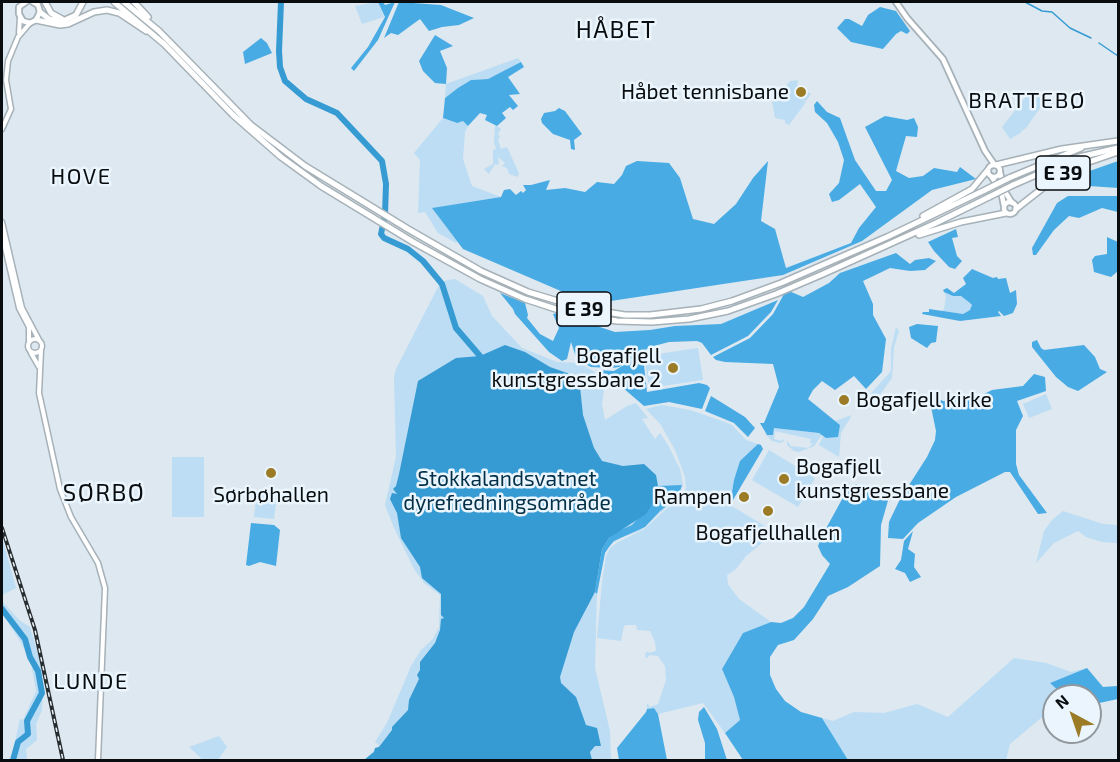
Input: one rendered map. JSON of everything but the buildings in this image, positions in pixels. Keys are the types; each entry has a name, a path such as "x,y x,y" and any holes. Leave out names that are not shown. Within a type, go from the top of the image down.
{"highway":[{"path":"45,2 53,15 67,20"},
{"path":"40,12 54,20 67,20 78,13 83,2"},
{"name":"E 39","path":"114,2 168,44"},
{"name":"E 39","path":"124,2 277,150 362,211 406,238 511,294 558,310 599,319 634,322 688,319 728,311 776,294 870,254 1013,185 1075,158 1119,150"},
{"name":"E 39","path":"134,2 161,30 168,44"},
{"name":"E 39","path":"33,22 71,24 94,12 113,11 168,44"},
{"name":"E 39","path":"995,165 1062,149 1119,141"},
{"name":"E 39","path":"283,154 481,271 513,286 560,303 625,315 650,315 682,312 732,301 781,284 887,237 1009,178 1076,150 1106,142"},
{"name":"E 39","path":"1016,209 1058,176 1119,150"},
{"name":"E 39","path":"887,237 972,189 989,172"},
{"name":"E 39","path":"870,254 948,225 1005,210"}],"main road":[{"path":"2,130 9,115 11,103 5,73 21,23 19,7 26,2"},
{"path":"896,2 943,59 985,151 1000,172 1004,190 1016,209 1012,214 1005,210 1000,191 989,172 985,151"},
{"path":"18,37 40,12 36,3"},
{"path":"20,17 25,22 33,22"},
{"path":"2,121 9,115"},
{"path":"989,172 995,165"},
{"path":"989,172 996,176 1000,172"},
{"path":"1005,210 1007,203 1012,203"},
{"path":"2,222 22,308 43,345 39,393 60,489 71,517 98,563 105,588 98,760"},
{"path":"2,235 19,308 28,327 30,341 28,348 40,369"},
{"path":"30,341 39,339"},
{"path":"31,352 37,354 41,351"}],"green space":[{"path":"378,2 384,17 362,24 355,6"},
{"path":"518,58 521,62 504,72 488,79 471,80 445,98 446,84"},
{"path":"798,80 797,85 811,94 806,101 798,97 806,102 789,125 785,123 785,120 775,118 772,101 784,101 779,95 790,81"},
{"path":"1031,90 1045,101 1026,128 1022,131 1019,127 1022,132 1010,139 1002,127"},
{"path":"443,118 456,123 463,121 468,126 465,132 463,159 472,186 501,197 433,208 457,241 456,243 438,233 425,212 418,213 420,160 414,153"},
{"path":"495,125 501,129 498,140 501,149 507,147 519,173 518,177 509,174 507,168 502,166 505,163 498,157 499,165 495,164 489,174 484,169 493,164 493,150 496,149"},
{"name":"Stokkalandsvatnet dyrefredningsområde","path":"455,279 483,296 492,316 522,348 557,362 579,363 595,372 598,384 605,382 602,404 605,420 636,403 648,418 642,419 655,439 660,433 680,469 683,485 679,496 640,531 622,537 605,551 597,591 595,668 610,731 611,760 364,760 379,745 375,742 387,723 411,666 421,650 433,639 439,627 440,595 424,583 414,569 385,505 396,457 394,377 396,369 439,285 443,281"},
{"path":"944,292 961,296 973,305 963,314 941,312 944,309 946,296"},
{"path":"896,327 899,331 894,347 892,378 869,410 869,405 866,409 862,407 891,371 891,349"},
{"name":"Bogafjell kunstgressbane 2","path":"698,348 703,380 649,388 644,356"},
{"path":"1046,394 1052,409 1029,418 1023,404"},
{"path":"662,405 690,410 725,422 732,425 746,440 758,444 730,505 773,531 746,556 736,569 727,575 728,584 739,599 771,622 743,633 722,669 734,697 740,720 725,733 703,703 658,714 654,708 647,709 647,703 650,707 658,704 666,680 665,666 658,656 650,655 646,659 645,654 648,651 649,653 656,651 650,631 637,630 636,625 626,625 621,641 597,638 602,582 606,556 610,548 643,530 680,497 686,488 685,477 675,450 661,425 646,409"},
{"path":"852,415 841,433 839,457 819,445 823,436 826,438 840,425 835,421"},
{"path":"774,428 822,435 814,446 799,452 787,445 787,441 791,446 808,448 813,444 810,443 811,439 775,431 774,439 784,441 780,443 772,441 764,433 767,435"},
{"name":"Bogafjell kunstgressbane","path":"769,450 815,478 798,507 752,480"},
{"path":"172,457 204,457 204,517 172,517"},
{"path":"257,492 277,495 274,519 254,517"},
{"path":"1063,511 1103,524 1118,525 1118,543 1102,542 1086,537 1078,531 1054,543 1036,563 1044,531"},
{"path":"2,537 16,588 2,595"},
{"path":"2,601 19,620 30,627 41,664 42,710 36,724 37,740 26,749 27,760 11,760 20,719 23,720 36,691 31,663 2,613"},
{"path":"1014,658 1046,663 1071,672 1087,668 1051,684 1042,684 1042,718 1010,744 1006,760 848,760 822,718 833,721 854,712 884,713 917,704 948,717"},
{"path":"219,736 227,747 218,760 203,760 189,747"}],"shaded area":[{"path":"378,2 383,2 385,5 395,2 378,40 354,71 351,68 368,47 385,17"},
{"path":"399,2 441,5 474,18 459,25 429,31 420,19 398,35 391,33 384,38"},
{"path":"880,7 896,11 910,31 907,34 901,31 896,34 883,49 851,42 837,28 845,19 862,26 868,15"},
{"path":"435,35 453,46 440,51 447,68 446,84 435,83 423,71 419,61"},
{"path":"261,38 267,43 272,53 245,64 243,52"},
{"path":"521,62 524,67 508,77 520,94 509,95 518,106 513,110 510,107 502,113 506,118 497,126 485,120 487,115 480,113 468,126 463,121 457,123 443,118 445,98 458,88 471,80 488,79"},
{"path":"817,101 827,112 840,118 855,160 876,191 886,191 892,180 865,127 885,116 907,120 914,118 918,127 917,137 906,136 896,171 909,178 923,176 934,168 957,172 960,167 976,179 932,190 862,241 783,275 591,304 463,249 432,208 501,197 504,190 510,189 516,195 526,190 523,185 550,180 546,190 565,188 585,192 597,182 614,184 626,166 637,161 669,163 680,178 693,219 714,224 736,204 753,178 768,161 761,221 775,229 786,268 851,243 859,228 876,207 860,184 839,200 832,202 829,194 839,183 844,160 838,142 827,123 815,112 814,105"},
{"path":"559,108 565,111 582,134 574,140 575,150 571,149 570,140 553,134 542,123 544,113"},
{"path":"1118,161 1118,188 1075,185 1081,174"},
{"path":"1068,196 1118,196 1118,212 1102,208 1079,218 1069,216 1054,230 1036,255 1033,255 1032,248 1057,203"},
{"path":"956,229 958,237 952,238 957,256 962,261 955,269 949,267 928,242"},
{"path":"1107,237 1118,242 1118,271 1111,277 1094,272 1092,260 1095,256 1107,254"},
{"path":"896,253 910,264 915,260 929,258 936,261 925,270 910,271 890,268 863,281 873,304 873,315 886,339 882,372 866,389 854,376 835,390 822,381 808,399 840,425 838,437 826,438 819,433 774,428 773,435 767,435 760,423 764,423 779,387 773,364 725,362 713,357 750,338 773,314 784,294 789,291 803,297 829,283 840,273"},
{"path":"972,269 993,278 1006,278 1010,293 1016,290 1017,304 1013,313 1004,316 999,311 1001,316 960,321 922,314 929,312 929,309 963,314 970,310 972,305 961,296 953,296 943,290 947,288 954,293 966,284 963,278"},
{"path":"500,293 525,303 527,318 540,334 553,341 559,328 553,314 558,313 598,322 597,326 615,332 650,330 675,326 721,324 778,300 771,312 748,336 711,355 702,343 697,341 669,342 650,347 619,367 612,368 591,367 577,360 571,342 567,359 562,361 549,352 515,314"},
{"path":"917,324 938,326 936,342 931,343 927,348 911,338 909,327"},
{"path":"1037,340 1044,350 1084,345 1095,357 1100,369 1107,372 1078,391 1068,387 1056,377 1032,347 1032,342"},
{"name":"Stokkalandsvatnet dyrefredningsområde","path":"505,345 525,352 550,367 574,377 580,387 583,415 594,448 602,461 623,466 644,464 656,475 658,486 654,501 646,514 609,538 602,549 595,592 574,632 560,677 561,683 576,697 586,725 597,728 601,746 595,746 590,752 592,760 364,760 374,752 375,748 379,747 392,727 408,710 409,700 419,679 417,675 420,662 435,643 441,619 444,618 441,615 441,594 422,578 420,567 401,538 397,513 390,499 392,493 397,494 393,489 399,474 418,381 456,358 480,356"},
{"path":"640,355 643,356 647,392 699,383 707,385 710,388 702,409 669,402 644,406 615,381 596,370 614,371"},
{"path":"1034,374 1045,377 1046,391 1017,401 1023,416 1016,430 1016,464 1019,475 1047,513 1038,514 1010,472 1005,472 956,497 918,523 903,539 888,538 889,522 900,499 935,440 936,431 930,402 932,398 952,401 978,397 992,390 1023,386"},
{"path":"711,396 745,417 755,428 748,437 734,423 705,411"},
{"path":"758,444 763,449 730,505 740,461"},
{"path":"856,484 871,495 889,497 881,525 880,566 848,587 828,596 813,619 794,640 778,645 770,657 770,675 785,701 801,712 822,718 848,760 743,760 725,733 740,720 734,697 722,669 743,633 771,622 781,623 793,618 804,607 830,564 818,546 823,534 846,492"},
{"path":"682,485 678,497 645,527 614,541 609,547 605,553 597,594 595,592 602,549 609,538 632,525 654,501 658,486"},
{"path":"251,523 274,525 280,530 276,566 260,562 246,565"},
{"path":"913,531 908,549 915,554 914,567 921,577 910,582 905,573 895,569 901,560 904,541"},
{"path":"1087,668 1100,684 1051,684"},
{"path":"1118,679 1118,699 1102,702 1102,686 1117,686"},
{"path":"704,707 717,729 727,760 705,760 705,743 698,720 699,712"},
{"path":"654,708 658,714 667,760 619,760 617,748 647,709"}],"waterway":[{"path":"281,2 279,51 280,67 285,81 306,99 337,113 382,161 386,184 385,215 381,234 384,238 408,249 423,261 442,284 456,328 480,356"},
{"path":"1025,2 1042,11 1052,12 1070,28 1091,38"},
{"path":"1099,43 1118,56"},
{"path":"2,609 25,639 30,657 38,671 42,693 27,721 28,734 18,742 13,760"}],"railway":[{"path":"2,528 35,630 63,760"}],"place":[{"name":"Håbet tennisbane","path":"801,92"},
{"name":"Bogafjell kunstgressbane 2","path":"673,368"},
{"name":"Bogafjell kirke","path":"844,400"},
{"name":"Sørbøhallen","path":"271,473"},
{"name":"Bogafjell kunstgressbane","path":"784,479"},
{"name":"Rampen","path":"744,497"},
{"name":"Bogafjellhallen","path":"768,511"}],"district":[{"name":"HÅBET","path":"616,30"},
{"name":"BRATTEBØ","path":"1027,101"},
{"name":"HOVE","path":"81,177"},
{"name":"SØRBØ","path":"104,493"},
{"name":"LUNDE","path":"91,682"}]}
